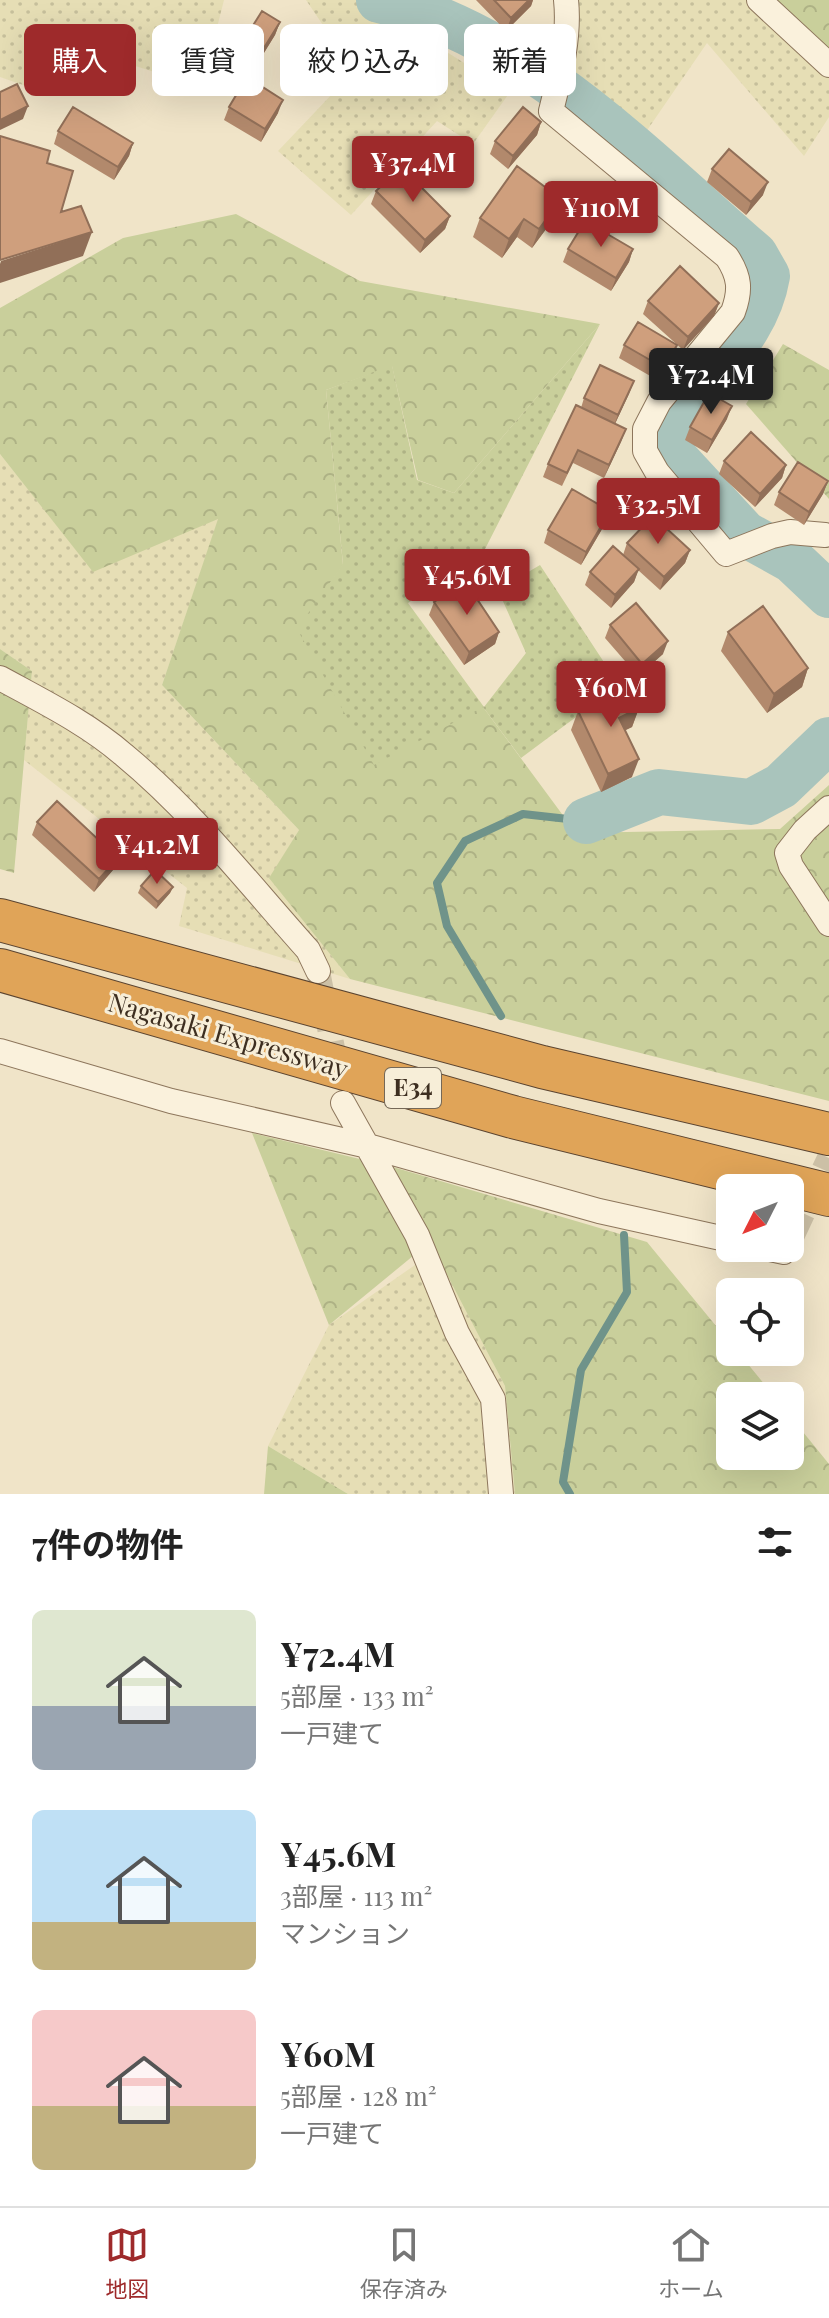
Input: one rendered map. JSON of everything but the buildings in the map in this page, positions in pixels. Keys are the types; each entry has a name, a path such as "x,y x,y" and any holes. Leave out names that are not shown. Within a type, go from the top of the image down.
{"highway":[{"name":"Nagasaki Expressway","path":"0,920 542,1067 829,1134"},
{"name":"Nagasaki Expressway","path":"0,970 513,1117 829,1195"}],"street":[{"path":"566,0 562,66 551,111 727,257 738,275 740,294 733,312 659,402 645,429 645,451 657,472 726,554 790,532 828,535"},
{"path":"759,0 829,65"},
{"path":"0,678 82,724 123,754 171,797 308,950 318,971"},
{"path":"829,808 805,830 787,853 791,866 829,924"},
{"path":"0,1051 171,1101 368,1146 599,1211 716,1237"},
{"path":"343,1103 417,1235 457,1333 493,1399 501,1494"}],"shaded area":[{"path":"0,0 224,0 218,24 152,24 152,71 136,66 136,24 24,24 24,85 0,77"},
{"path":"306,0 418,0 413,24 322,24"},
{"path":"579,0 769,0 829,56 829,117 804,156 707,43 639,142 576,90"},
{"path":"448,53 464,63 464,96 507,96 473,144 437,121 351,215 278,151 330,96 448,96"},
{"path":"0,454 93,571 219,518 162,685 299,830 270,878 350,979 179,926 187,888 24,760 32,671 0,649"},
{"path":"435,1251 505,1386 515,1494 348,1494 268,1446 329,1325"}],"green space":[{"path":"769,0 829,0 829,56"},
{"path":"236,214 360,281 600,324 454,493 418,480 392,366 326,390 343,565 298,629 483,707 576,833 780,829 829,785 829,1101 350,979 269,878 299,830 162,685 218,519 93,572 0,454 0,308 123,238"},
{"path":"600,324 484,551 408,603 484,707 526,653 498,590 540,565 619,685 521,758 483,707 374,765 297,629 343,564 326,390 392,365 417,480 454,493"},
{"path":"783,344 829,370 829,499 746,404"},
{"path":"0,649 32,671 14,873 0,869"},
{"path":"252,1133 393,1167 647,1242 716,1326 716,1366 749,1366 763,1382 716,1382 716,1470 804,1470 804,1433 829,1464 829,1494 515,1494 505,1386 430,1242 329,1325"},
{"path":"268,1446 348,1494 264,1494"}],"waterway":[{"path":"379,0 433,17 484,41 533,71 626,141 755,255 767,276 762,295 747,328 690,403 670,435 674,457 745,534 792,560 829,595"},
{"path":"586,821 659,792 751,802 781,786 829,740"},
{"path":"501,1016 447,926 437,883 465,841 523,814 586,821"},
{"path":"570,1494 563,1482 581,1370 627,1292 624,1235"}],"tunnel":[{"path":"318,971 338,1074"},
{"path":"804,1211 829,1158"}]}
